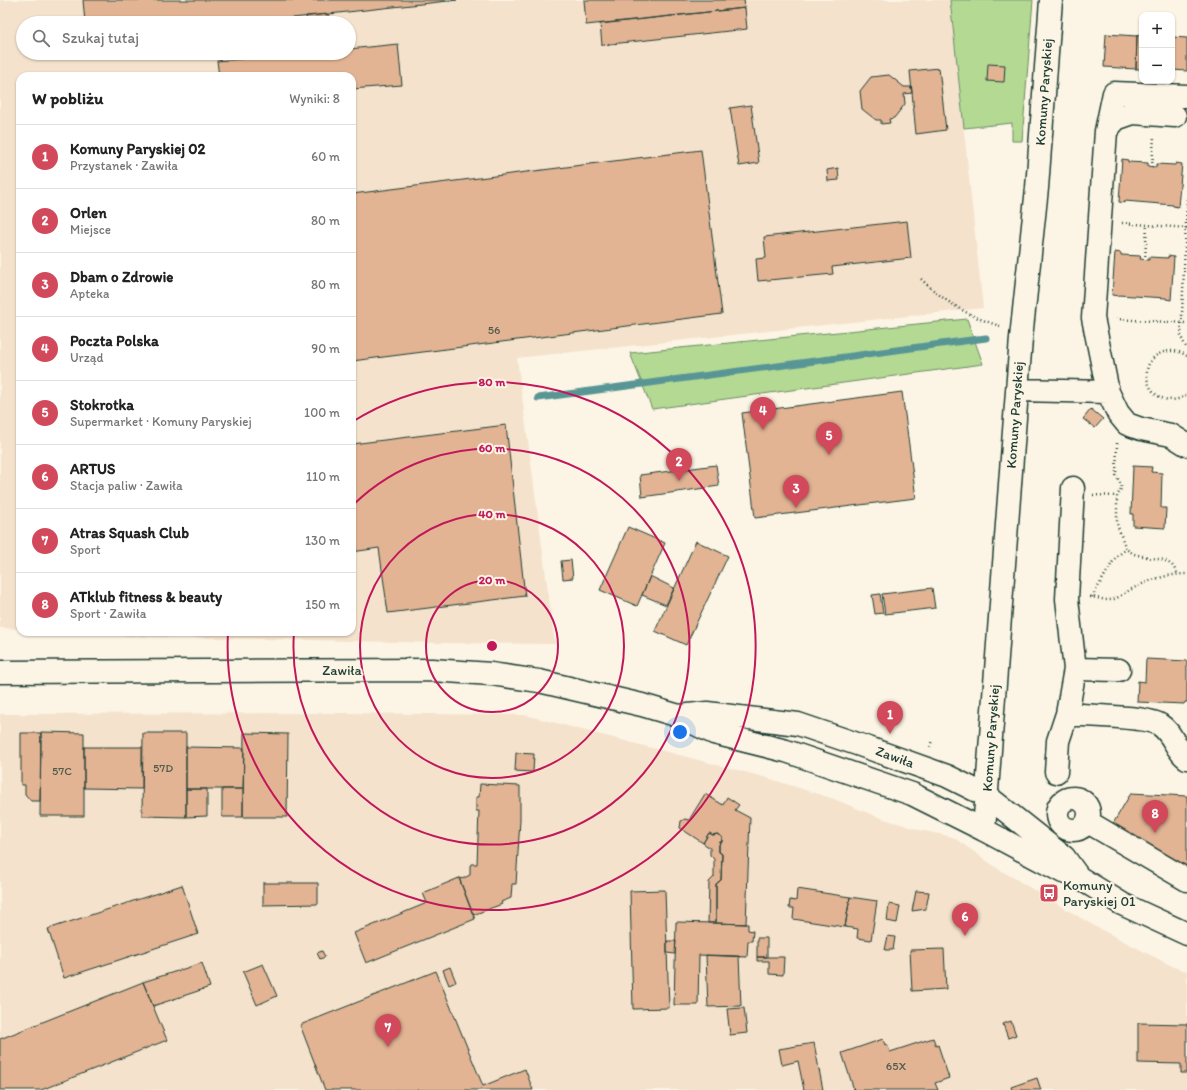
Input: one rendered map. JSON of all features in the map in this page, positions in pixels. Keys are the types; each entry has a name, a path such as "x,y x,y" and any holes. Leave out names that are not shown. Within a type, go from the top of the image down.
{"street":[{"name":"Komuny Paryskiej","path":"984,830 1021,338 1037,188 1051,0"},
{"path":"1187,96 1114,93 1106,131 1093,318 1108,392 1118,413 1127,424 1141,429 1171,435 1187,445"},
{"path":"1106,131 1116,119 1133,113 1175,116"},
{"path":"1017,390 1108,392"},
{"path":"1056,772 1058,742 1067,714 1075,669 1067,599 1073,488"},
{"path":"1075,669 1119,670"},
{"name":"Zawiła","path":"0,672 432,670 491,674 539,681 642,705 679,716 714,733 786,751 912,794 1063,872 1078,877 1122,904 1187,934"},
{"name":"Zawiła","path":"679,716 707,713 798,724 947,776 987,796 1064,857 1078,877"},
{"path":"1067,714 1146,720 1160,724 1172,737 1181,754 1187,758"},
{"path":"1088,822 1187,880"}],"path":[{"path":"1152,167 1154,134"},
{"path":"1187,199 1181,337 1187,349"},
{"path":"1100,221 1186,228"},
{"path":"1145,260 1147,225"},
{"path":"921,279 936,294 958,308 982,320 1000,326"},
{"path":"1093,318 1187,323"},
{"path":"1187,356 1176,351 1160,353 1151,361 1147,372 1147,380 1150,388 1162,399 1171,401 1179,400 1187,395"},
{"path":"1118,413 1116,475 1122,487 1117,496 1117,524 1120,536 1126,549 1134,554 1164,560 1172,565 1178,574"},
{"path":"1092,597 1115,558 1126,549"},
{"path":"1067,599 1092,597 1105,600 1114,599 1144,583 1178,574 1187,574"}],"shaded area":[{"path":"0,0 950,0 983,308 517,358 555,644 128,636 356,636 356,72 16,72 16,629 0,628"},
{"path":"342,713 525,715 764,777 834,799 878,817 920,830 953,837 997,868 1096,927 1176,968 1187,971 1187,1090 0,1090 0,714"}],"green space":[{"path":"950,0 1033,0 1022,141 1012,141 1012,123 964,128"},
{"path":"967,319 983,364 652,409 630,353"}],"building":[{"path":"83,0 457,0 311,16 84,16"},
{"path":"584,0 744,0 745,8 586,25"},
{"path":"745,8 747,29 602,45 600,24"},
{"path":"328,14 328,16 306,16"},
{"path":"1106,34 1137,36 1136,69 1104,67"},
{"path":"1137,35 1139,35 1139,69 1136,69"},
{"path":"1175,37 1187,38 1187,71 1175,70"},
{"path":"398,44 402,85 356,89 356,72 218,72 217,61 356,60 356,48"},
{"path":"988,64 1005,65 1004,82 987,81"},
{"path":"939,68 946,130 916,134 910,71"},
{"path":"889,75 904,87 911,87 912,93 904,94 905,104 894,118 889,119 890,123 881,124 881,120 876,120 862,109 860,91 871,77"},
{"path":"751,105 759,163 739,166 730,108"},
{"path":"701,150 722,314 356,360 356,193"},
{"path":"1122,159 1128,160 1128,162 1148,163 1148,166 1152,167 1156,167 1156,164 1182,164 1178,207 1173,205 1125,201 1125,203 1119,202"},
{"path":"838,168 839,180 828,181 827,170"},
{"path":"907,221 911,258 832,267 833,274 758,281 756,259 766,258 764,237"},
{"path":"1115,252 1121,253 1121,255 1141,256 1140,259 1149,260 1149,257 1174,257 1171,300 1166,298 1112,295"},
{"path":"902,392 916,498 755,518 742,413"},
{"path":"1091,409 1103,419 1095,428 1083,419"},
{"path":"506,425 525,596 388,613 379,548 356,551 356,444"},
{"path":"716,465 719,486 642,497 640,475"},
{"path":"1133,466 1152,467 1151,472 1162,473 1161,508 1166,508 1165,528 1133,526 1133,514 1131,514"},
{"path":"628,527 665,543 637,606 600,590"},
{"path":"696,541 728,556 686,645 655,631"},
{"path":"571,560 573,578 563,579 561,561"},
{"path":"650,576 674,588 666,605 642,595"},
{"path":"932,588 935,608 885,614 882,594"},
{"path":"880,594 883,613 875,614 872,595"},
{"path":"1146,659 1187,661 1187,702 1184,704 1137,702 1138,681 1145,682"},
{"path":"41,732 84,733 84,816 40,816"},
{"path":"21,733 41,733 40,801 31,801 25,794 25,785 21,785"},
{"path":"143,733 186,733 186,817 142,816"},
{"path":"244,733 288,734 287,817 243,817"},
{"path":"84,747 142,747 142,789 84,788"},
{"path":"186,747 244,748 243,789 186,789"},
{"path":"516,753 534,754 533,772 515,771"},
{"path":"480,784 520,786 520,820 516,884 512,884 511,898 501,902 502,904 473,915 459,878 462,879 470,875 471,864 477,864 479,811 476,811 476,797 479,797"},
{"path":"186,789 207,789 207,816 186,817"},
{"path":"222,789 243,789 243,817 222,817"},
{"path":"1131,793 1187,796 1187,867 1111,827"},
{"path":"705,794 723,805 727,797 739,805 735,810 750,818 746,924 716,923 716,884 721,880 722,854 719,852 719,845 720,842 722,842 722,837 717,834 713,835 709,833 703,843 680,828 681,821 685,819 689,820"},
{"path":"709,833 713,835 717,834 722,837 722,842 720,842 719,845 719,852 722,854 721,880 716,884 716,923 708,923 709,882 714,877 714,859 710,855 710,848 703,843"},
{"path":"459,878 475,919 366,963 354,933 427,903 423,893"},
{"path":"263,883 318,883 318,904 263,905"},
{"path":"182,885 198,934 64,978 48,929"},
{"path":"797,889 850,897 845,927 793,919 794,908 789,908 790,900 796,901"},
{"path":"665,890 669,1008 633,1009 630,891"},
{"path":"916,891 929,892 926,909 912,911"},
{"path":"850,897 877,901 871,940 857,938 858,929 845,927"},
{"path":"889,904 900,906 897,923 887,921"},
{"path":"676,922 748,924 748,930 753,931 752,941 748,941 747,957 699,955 698,1005 674,1005"},
{"path":"888,936 895,937 893,950 885,950"},
{"path":"757,938 767,938 767,957 757,957"},
{"path":"667,941 676,941 675,954 667,953"},
{"path":"944,949 946,989 912,991 910,950"},
{"path":"322,951 325,957 320,959 317,953"},
{"path":"706,955 739,956 741,1006 708,1007"},
{"path":"757,957 784,957 783,975 769,974 769,961 757,961"},
{"path":"202,963 210,987 153,1006 143,982"},
{"path":"263,964 277,996 257,1005 243,972"},
{"path":"450,967 456,982 449,985 443,970"},
{"path":"436,971 483,1086 525,1069 533,1090 325,1090 300,1025"},
{"path":"143,982 167,1040 41,1090 0,1090 0,1039"},
{"path":"744,1008 747,1033 730,1035 727,1009"},
{"path":"1011,1021 1016,1035 1008,1038 1003,1024"},
{"path":"1138,1023 1187,1024 1187,1073 1181,1073 1181,1064 1138,1063"},
{"path":"933,1038 936,1046 938,1045 949,1078 935,1083 938,1090 854,1090 842,1053 883,1039 890,1052"},
{"path":"814,1043 823,1090 804,1090 798,1061 782,1065 779,1049"},
{"path":"1037,1078 1041,1090 1012,1090 1011,1087"}],"waterway":[{"path":"538,398 986,338"}],"place":[{"name":"Poczta Polska","path":"763,430"},
{"name":"Stokrotka","path":"829,455"},
{"name":"Orlen","path":"679,481"},
{"name":"Dbam o Zdrowie","path":"796,508"},
{"name":"Komuny Paryskiej 02","path":"890,734"},
{"name":"ATklub fitness & beauty","path":"1155,833"},
{"name":"Komuny Paryskiej 01","path":"1049,893"},
{"name":"ARTUS","path":"965,936"},
{"name":"Atras Squash Club","path":"388,1047"}]}
